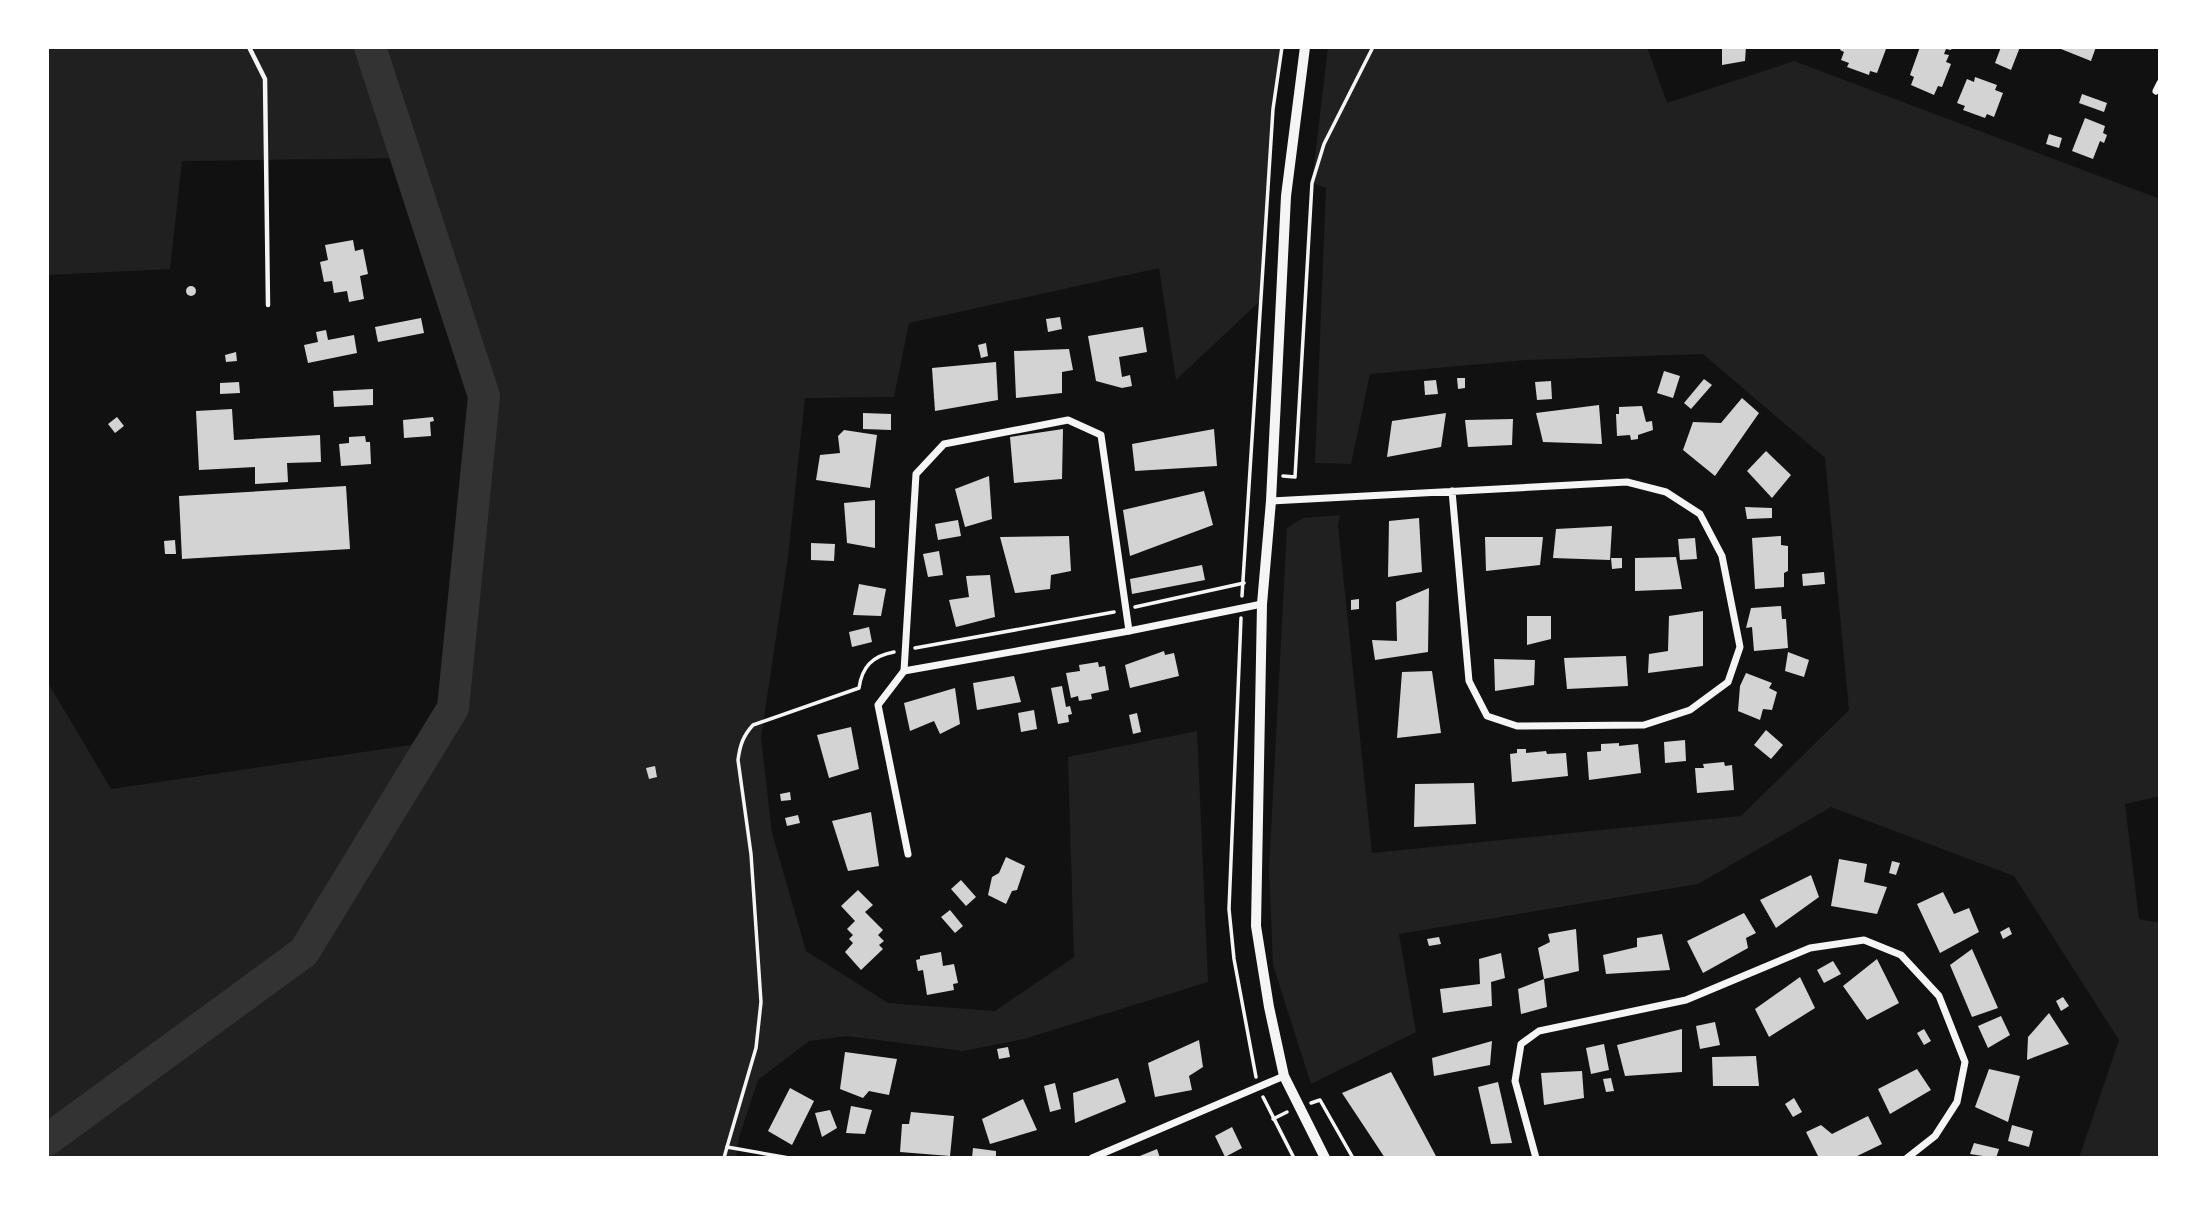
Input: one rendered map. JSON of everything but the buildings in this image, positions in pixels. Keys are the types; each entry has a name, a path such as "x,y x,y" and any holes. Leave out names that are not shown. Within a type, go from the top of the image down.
{"street":[{"path":"1305,47 1286,197 1271,500 1262,604 1256,926 1284,1076 1325,1158"},
{"path":"2156,92 2160,83"},
{"path":"908,854 878,705 904,671 916,474 944,444 1069,420 1101,435 1129,631"},
{"path":"1271,500 1627,482 1666,492 1700,514 1722,556 1740,647 1728,682 1689,710 1644,726 1517,726 1487,716 1469,681 1452,491"},
{"path":"904,671 1262,604"},
{"path":"1536,1158 1515,1081 1521,1044 1539,1031 1686,1000 1810,948 1864,940 1901,955 1939,996 1965,1062 1957,1102 1935,1136 1907,1158"},
{"path":"1092,1158 1284,1076"}],"lane":[{"path":"249,47 265,79 268,305"}],"path":[{"path":"1250,476 1272,108 1282,47"},
{"path":"1295,477 1312,183 1324,144 1373,47"},
{"path":"724,1158 756,1048 761,1002 751,854 738,760 744,735 753,725 859,688 862,671 870,662 884,654 1126,609 1244,583"},
{"path":"1320,1100 1353,1158"},
{"path":"727,1147 789,1158"}],"shaded area":[{"path":"47,47 1282,47 1273,109 1260,301 1176,380 1159,268 909,323 894,397 805,398 788,557 761,738 772,833 806,951 888,1003 995,1011 1074,957 1068,757 1197,731 1208,982 1024,1039 963,1051 847,1036 809,1041 758,1080 739,1137 736,1158 47,1158 47,681 111,789 411,745 453,708 484,396 406,158 182,161 170,269 47,275"},
{"path":"1328,47 1647,47 1667,103 1794,61 2160,199 2160,796 2125,804 2139,919 2160,923 2160,1158 2079,1158 2119,1040 2014,876 1831,807 1698,884 1399,934 1416,1032 1311,1084 1273,965 1269,869 1287,528 1303,518 1340,515 1338,526 1372,853 1741,816 1849,710 1825,458 1703,354 1527,360 1370,374 1351,464 1315,463 1326,188 1312,183"}],"waterway":[{"path":"47,1140 304,952 453,708 484,396 370,47"}]}
